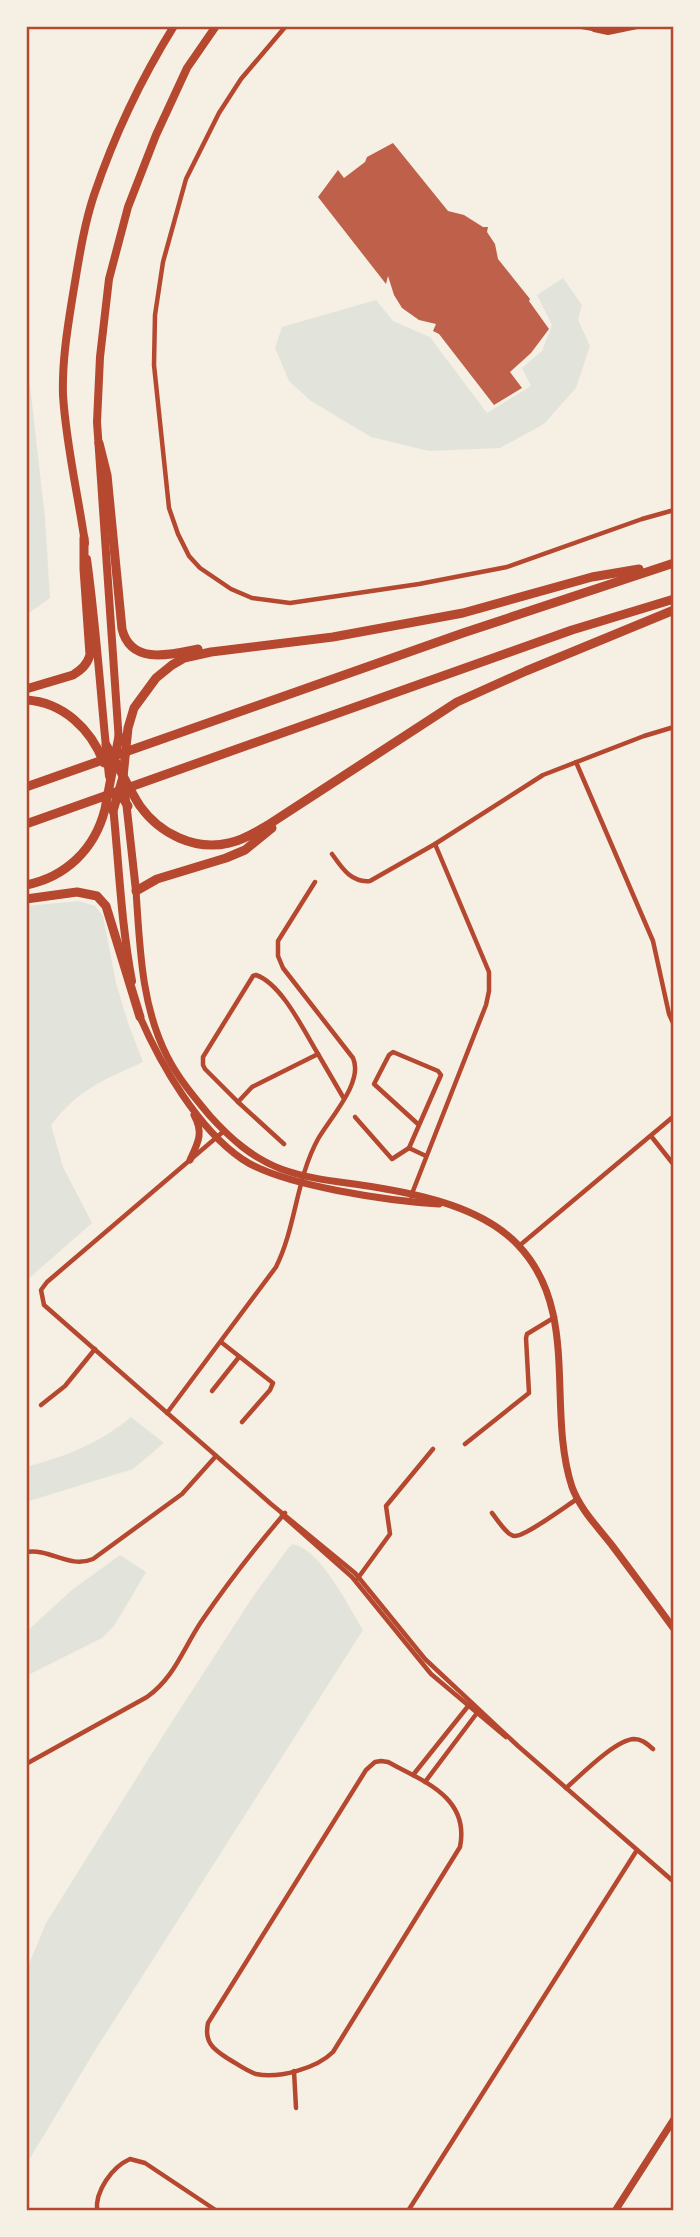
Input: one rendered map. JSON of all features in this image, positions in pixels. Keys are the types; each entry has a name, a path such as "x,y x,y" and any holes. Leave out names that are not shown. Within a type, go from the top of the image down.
{"highway":[{"path":"99,443 107,475 122,629 128,645 138,652 148,654 279,644"},
{"path":"26,689 72,675 80,671 88,661 90,655 84,538"},
{"path":"26,787 463,633 674,563"},
{"path":"113,811 123,777 128,728 138,700 156,678 184,658 333,637 463,612 592,577 663,566"},
{"path":"26,824 572,629 674,599"},
{"path":"26,700 54,706 71,715 114,760 141,807 166,831 200,844 229,843 244,839 268,825 447,708 485,688 674,610"},
{"path":"26,885 50,878 71,864 91,844 105,809 118,736"},
{"path":"102,747 110,777 128,806"},
{"path":"136,891 165,876 244,850 350,771"},
{"path":"26,899 85,892 102,899 111,916 140,1017"}],"main road":[{"path":"102,747 94,607 65,424 63,359 77,269 94,197 127,111 156,54 174,26"},
{"path":"216,26 187,68 156,135 128,207 108,279 97,422 118,736 128,806 144,982 159,1038 181,1079 224,1131 241,1147 303,1179"},
{"path":"110,777 126,949 140,1017 152,1046 201,1131 200,1140 190,1160"},
{"path":"172,1079 203,1122 247,1162 264,1170 303,1179 410,1197 428,1197 481,1217 501,1229 519,1246 545,1286 555,1317 563,1450 577,1499 674,1629"},
{"path":"615,2211 674,2119"}],"street":[{"path":"286,26 241,79 219,113 187,179 163,262 155,315 153,359 169,508 189,556 200,568 232,589 260,600 290,603 419,584 507,567 674,510"},
{"path":"577,26 608,32 637,27"},
{"path":"332,854 352,878 364,882 375,879 543,775 575,761 674,727"},
{"path":"575,761 653,941 669,1014 674,1025"},
{"path":"410,1197 483,1013 490,983 489,972 435,844"},
{"path":"167,1413 276,1267 285,1250 303,1179 316,1143 356,1077 355,1063 283,968 278,956 278,941 315,882"},
{"path":"284,1144 203,1065 204,1057 253,976 264,978 286,1002 344,1098"},
{"path":"355,1117 392,1159 409,1148 441,1075 438,1071 393,1052 374,1084 419,1125"},
{"path":"238,1102 252,1087 318,1054"},
{"path":"519,1246 674,1116"},
{"path":"224,1131 47,1282 41,1290 42,1301 47,1309 357,1579 417,1654 478,1712 674,1882"},
{"path":"652,1136 674,1165"},
{"path":"409,1148 426,1156"},
{"path":"466,1444 529,1393 527,1334 555,1317"},
{"path":"222,1342 273,1383 242,1422"},
{"path":"41,1405 65,1386 94,1349"},
{"path":"212,1391 239,1357"},
{"path":"357,1579 390,1534 386,1506 433,1449"},
{"path":"26,1552 40,1551 80,1563 93,1559 182,1494 216,1456"},
{"path":"492,1513 514,1536 540,1524 577,1499"},
{"path":"26,1764 147,1697 162,1685 171,1675 199,1625 226,1586 284,1515"},
{"path":"413,1775 470,1704"},
{"path":"425,1782 478,1712"},
{"path":"566,1788 618,1745 631,1739 642,1740 653,1749"},
{"path":"375,1762 388,1762 413,1775 445,1796 455,1808 461,1840 457,1853 333,2052 317,2065 294,2071 264,2075 252,2073 211,2046 206,2036 208,2023 366,1770 375,1762"},
{"path":"408,2211 637,1850"},
{"path":"294,2071 296,2108"},
{"path":"97,2211 98,2196 106,2181 117,2167 130,2159 145,2163 217,2211"}],"shaded area":[{"path":"563,278 582,305 578,320 590,346 576,388 544,424 500,448 429,451 371,437 311,401 289,381 275,348 282,327 376,300 393,321 430,337 487,413 531,386 522,368 542,351 552,325 537,295"},
{"path":"26,385 30,385 45,518 50,598 26,615"},
{"path":"79,901 95,906 103,916 116,983 143,1062 82,1094 51,1125 63,1167 92,1223 26,1281 26,906"},
{"path":"131,1417 164,1443 133,1469 26,1502 26,1467 82,1448"},
{"path":"293,1544 304,1549 324,1568 363,1630 94,2052 26,2165 26,1971 46,1923 254,1595"},
{"path":"120,1555 146,1572 114,1626 102,1638 26,1676 26,1632 72,1590"}],"building":[{"path":"393,143 448,211 464,215 483,227 488,227 487,232 495,244 498,259 530,299 549,329 531,353 510,372 522,388 494,405 439,334 433,331 436,324 419,320 402,308 394,295 388,276 386,284 318,197 338,170 344,178 365,162 367,157"}]}
